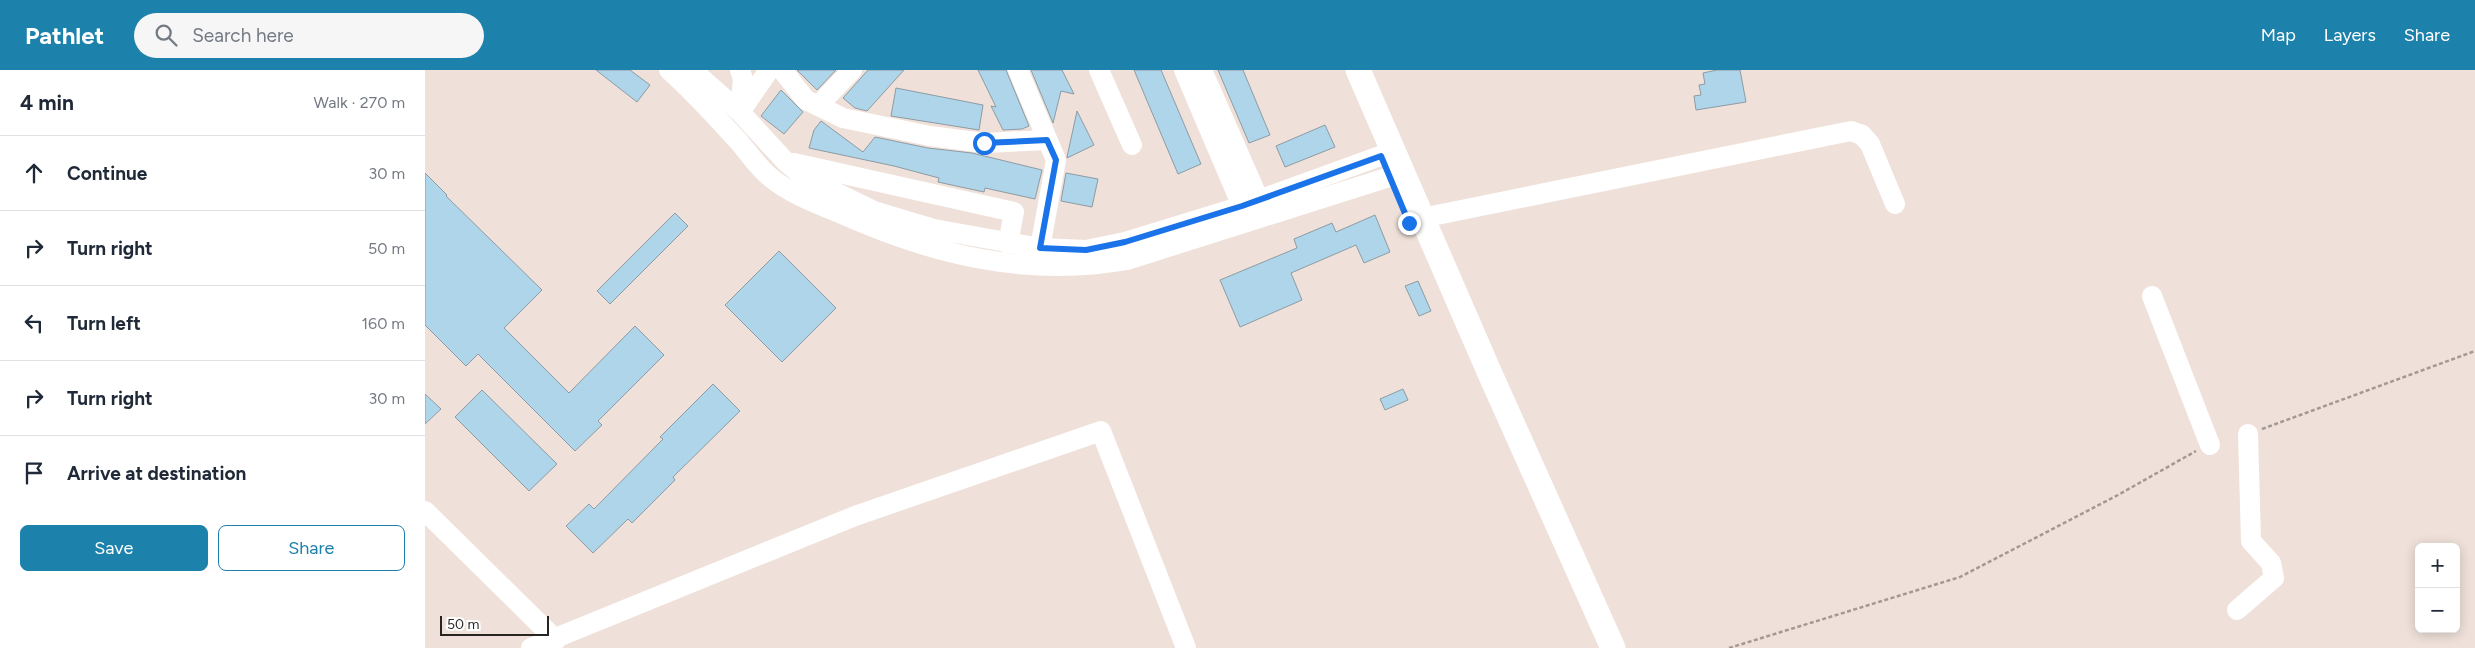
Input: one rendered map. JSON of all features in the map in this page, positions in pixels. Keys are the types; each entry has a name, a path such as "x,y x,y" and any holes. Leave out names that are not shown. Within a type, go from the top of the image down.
{"main road":[{"path":"1343,70 1391,164 1597,648"},
{"path":"1358,70 1391,164"},
{"path":"1415,220 1613,648"}],"street":[{"path":"669,70 693,91 770,178 811,201 875,230 917,244 967,257 1011,264 1055,267 1091,266 1127,260 1391,164"},
{"path":"691,70 740,112 785,161 804,177 875,210 934,229 1008,244 1040,248 1086,250 1118,244 1250,203 1391,164"},
{"path":"739,70 743,79 740,112"},
{"path":"740,112 769,70"},
{"path":"782,70 806,100 843,118 930,136 984,143 1047,140"},
{"path":"818,106 852,70"},
{"path":"1018,70 1056,160 1040,248"},
{"path":"1099,70 1132,145"},
{"path":"1184,70 1250,203"},
{"path":"1202,70 1250,203"},
{"path":"1415,220 1851,131 1862,135 1870,144 1895,204"},
{"path":"785,161 1014,212 1008,244"},
{"path":"2152,296 2210,445"},
{"path":"531,648 556,640 855,516 1101,431 1187,648"},
{"path":"2237,610 2274,578 2271,563 2251,541 2248,434"},
{"path":"425,511 556,640"}],"path":[{"path":"2248,434 2475,351"},
{"path":"1729,648 1960,577 2210,445"}],"building":[{"path":"596,70 630,70 650,85 637,102"},
{"path":"797,70 836,70 817,90"},
{"path":"868,70 904,70 867,111 855,108 843,98"},
{"path":"978,70 1006,70 1029,126 1022,129 1003,130 991,106 996,107"},
{"path":"1031,70 1062,70 1074,94 1061,91 1053,123"},
{"path":"1134,70 1161,70 1201,164 1178,174"},
{"path":"1218,70 1243,70 1270,135 1249,143"},
{"path":"1717,70 1740,70 1746,102 1696,110 1694,96 1701,95 1699,85 1705,84 1703,73"},
{"path":"896,88 983,105 979,130 891,116"},
{"path":"781,90 803,112 784,134 761,116"},
{"path":"1077,111 1094,145 1067,158 1067,157"},
{"path":"821,121 863,152 875,137 928,148 972,153 1042,170 1035,199 985,188 984,192 938,182 939,178 894,166 809,148 814,130"},
{"path":"1325,125 1335,147 1285,167 1276,146"},
{"path":"425,173 542,290 504,328 569,393 635,326 664,355 598,421 602,425 575,451 478,354 466,366 425,325"},
{"path":"1066,173 1098,179 1092,207 1061,201"},
{"path":"675,213 688,226 610,304 597,291"},
{"path":"1375,215 1390,252 1364,263 1356,245 1291,273 1302,300 1240,327 1220,280 1297,248 1294,239 1332,223 1336,232"},
{"path":"779,251 836,308 782,362 725,305"},
{"path":"1418,281 1431,311 1419,316 1405,286"},
{"path":"713,384 740,411 673,477 675,480 632,523 628,519 593,553 566,526 589,504 594,509 663,439 660,437"},
{"path":"1403,389 1408,400 1385,410 1380,399"},
{"path":"482,390 557,464 529,491 455,417"},
{"path":"425,394 441,409 425,424"}],"route":[{"path":"984,143 1021,143 1047,140 1056,160 1040,248 1086,250 1125,242 1242,206 1381,156 1388,177 1409,223"}]}
